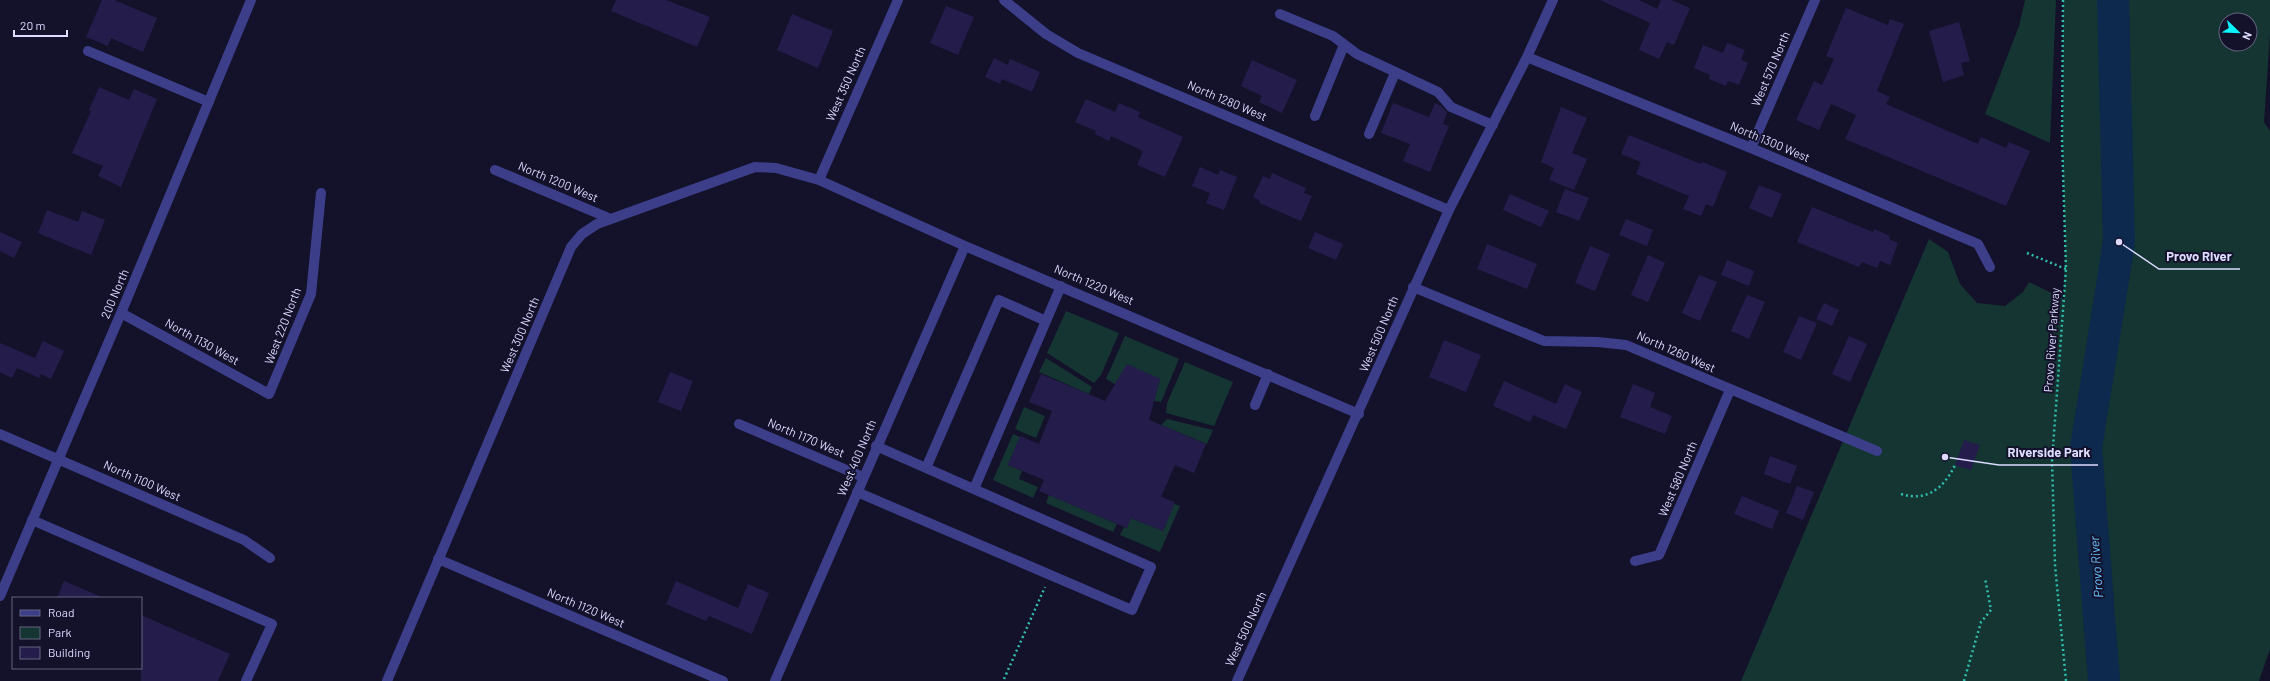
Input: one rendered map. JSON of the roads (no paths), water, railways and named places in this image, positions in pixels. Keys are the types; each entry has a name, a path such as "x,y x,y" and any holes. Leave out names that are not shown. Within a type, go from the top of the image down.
{"street":[{"name":"200 North","path":"0,596 121,313 250,0"},
{"name":"West 350 North","path":"819,180 898,0"},
{"name":"North 1280 West","path":"1004,0 1046,34 1078,52 1449,210"},
{"name":"West 500 North","path":"1237,681 1359,414 1449,210 1528,57 1553,0"},
{"name":"West 570 North","path":"1751,148 1815,0"},
{"path":"1280,14 1333,36 1357,54 1438,92 1451,107 1492,125"},
{"path":"1315,116 1344,44"},
{"path":"88,51 209,102"},
{"name":"North 1300 West","path":"1528,57 1751,148 1978,244 1990,267"},
{"path":"1369,134 1395,73"},
{"name":"West 300 North","path":"387,681 557,282 563,263 571,247 582,234 597,224 755,167 776,168 819,180"},
{"name":"North 1200 West","path":"495,170 611,219"},
{"name":"North 1220 West","path":"819,180 965,246 1359,414"},
{"name":"West 220 North","path":"269,394 311,294 321,193"},
{"name":"West 400 North","path":"775,681 876,446 965,246"},
{"path":"974,489 1061,286"},
{"name":"North 1260 West","path":"1414,287 1544,341 1598,342 1626,345 1877,451"},
{"path":"926,468 999,300 1046,321"},
{"name":"North 1130 West","path":"121,313 269,394"},
{"path":"1254,405 1268,374"},
{"name":"West 580 North","path":"1635,561 1659,555 1730,390"},
{"name":"North 1170 West","path":"739,424 863,477"},
{"name":"North 1100 West","path":"0,434 244,540 270,558"},
{"path":"857,492 1132,610 1151,567 876,446"},
{"path":"32,520 272,624 246,681"},
{"name":"North 1120 West","path":"438,559 723,681"}],"waterway":[{"name":"Provo River","path":"2104,681 2086,448 2119,242 2113,0"}],"place":[{"name":"Provo River","path":"2119,242"},
{"name":"Riverside Park","path":"1945,457"}]}
